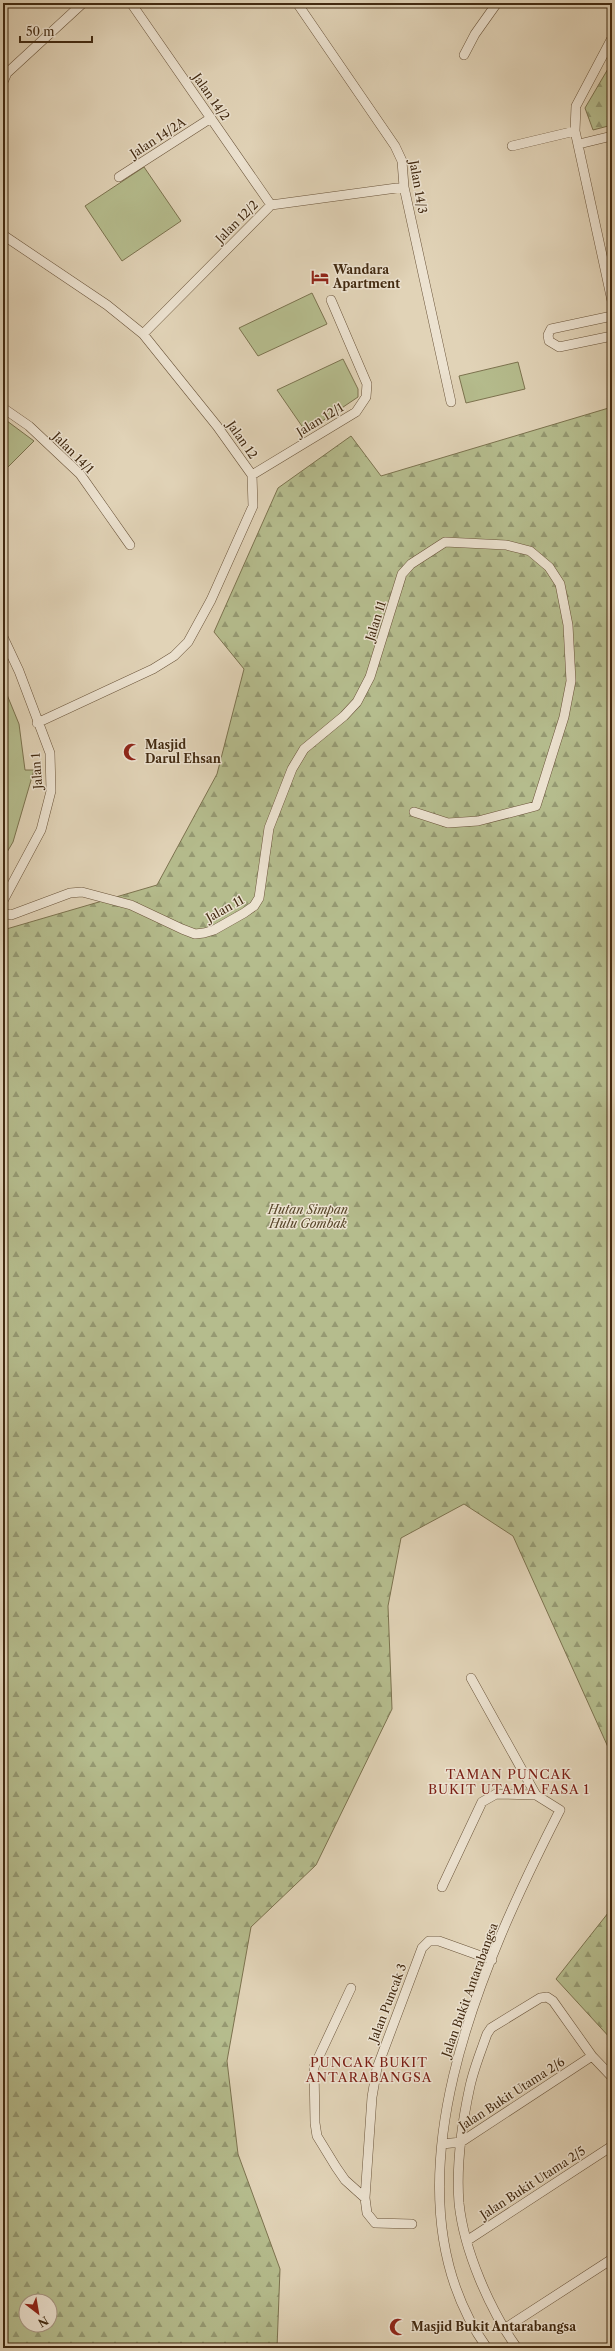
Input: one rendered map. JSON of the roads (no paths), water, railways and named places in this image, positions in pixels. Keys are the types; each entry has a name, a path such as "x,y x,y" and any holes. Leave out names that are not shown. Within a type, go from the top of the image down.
{"street":[{"path":"3,82 7,73 83,3"},
{"name":"Jalan 14/2","path":"131,3 271,205"},
{"name":"Jalan 14/3","path":"297,3 395,146 402,161 404,187 451,402"},
{"path":"464,55 475,34 497,3"},
{"path":"612,38 591,74 576,106 575,131 612,300"},
{"name":"Jalan 14/2A","path":"119,177 211,118"},
{"path":"512,146 575,131"},
{"path":"579,144 612,136"},
{"name":"Jalan 12/2","path":"143,334 271,205 404,187"},
{"name":"Jalan 12","path":"3,235 107,305 143,334 217,426 252,475 252,506 211,600 188,642 174,656 153,669 37,723"},
{"name":"Jalan 12/1","path":"252,475 356,412 366,397 367,384 330,300"},
{"path":"612,316 551,329 548,335 549,341 553,345 566,346 612,336"},
{"name":"Jalan 14/1","path":"3,408 28,426 80,474 130,544"},
{"name":"Jalan 11","path":"3,913 11,915 70,893 82,892 131,905 195,934 214,930 244,914 254,906 259,898 269,828 292,769 304,749 344,716 357,702 370,677 402,574 411,564 445,542 506,545 530,552 548,567 560,584 568,625 571,681 564,717 536,806 478,821 448,823 414,812"},
{"name":"Jalan 1","path":"3,637 19,671 37,723 50,753 51,791 41,830 3,901"},
{"path":"471,1678 536,1795"},
{"path":"442,1887 482,1802 496,1794 536,1795"},
{"name":"Jalan Bukit Antarabangsa","path":"487,2348 463,2304 451,2271 445,2248 440,2222 442,2144 449,2088 460,2048 492,1960 516,1901 560,1810 536,1795"},
{"name":"Jalan Puncak 3","path":"412,2224 375,2223 367,2213 365,2198 372,2097 377,2068 422,1948 429,1941 439,1941 492,1960"},
{"path":"351,1988 314,2067 315,2123 317,2136 336,2167 345,2180 365,2198"},
{"path":"517,2348 504,2329 482,2286 468,2240 459,2203 460,2142 470,2085 487,2034 491,2028 540,1998 547,1997 553,2001 592,2056 612,2076"},
{"name":"Jalan Bukit Utama 2/6","path":"442,2144 460,2142 592,2056"},
{"name":"Jalan Bukit Utama 2/5","path":"468,2240 612,2146"},
{"path":"504,2329 612,2259"}],"place":[{"name":"Wandara Apartment","path":"320,277"},
{"name":"Masjid Darul Ehsan","path":"132,752"},
{"name":"Masjid Bukit Antarabangsa","path":"398,2327"}],"district":[{"name":"TAMAN PUNCAK BUKIT UTAMA FASA 1","path":"509,1782"},
{"name":"PUNCAK BUKIT ANTARABANGSA","path":"369,2070"}],"park label":[{"name":"Hutan Simpan Hulu Gombak","path":"308,1217"}]}
